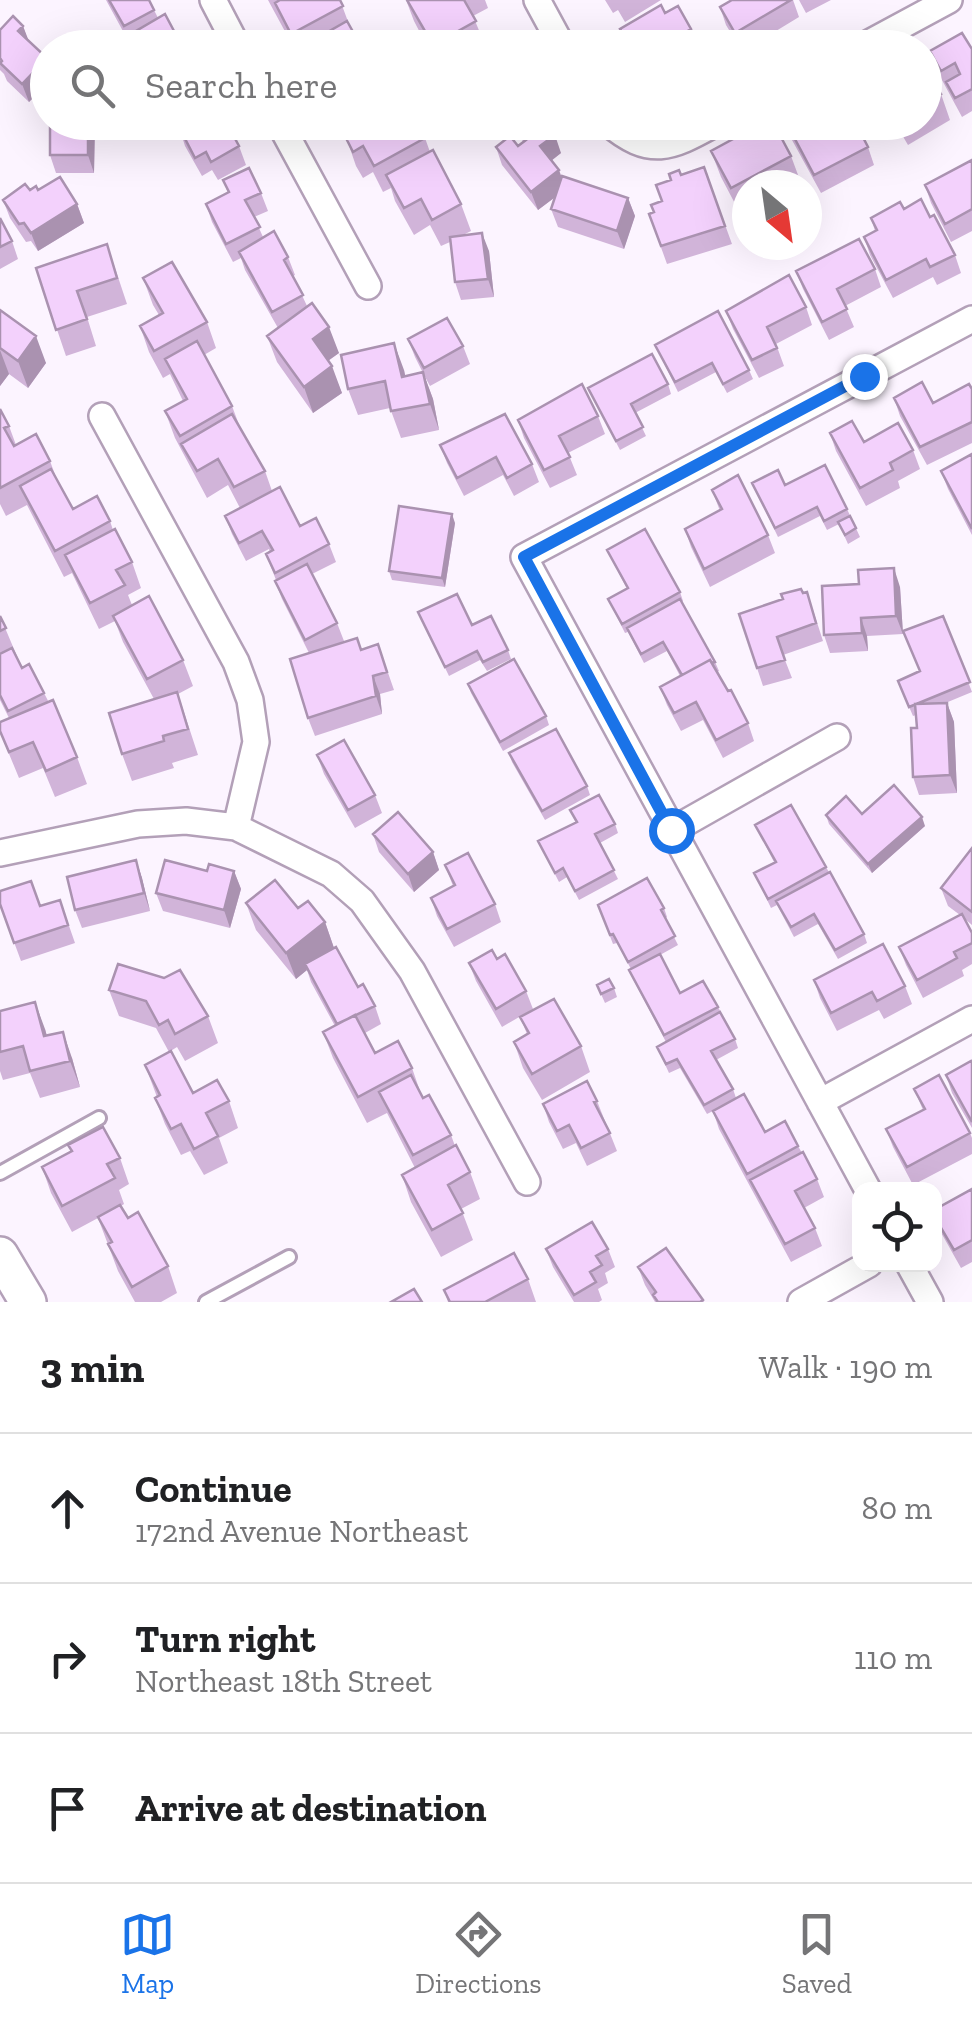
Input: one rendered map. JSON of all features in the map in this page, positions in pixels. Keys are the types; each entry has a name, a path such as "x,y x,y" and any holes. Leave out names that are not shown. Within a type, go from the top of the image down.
{"street":[{"path":"212,0 228,30"},
{"path":"537,0 553,30"},
{"path":"894,30 950,0"},
{"path":"289,140 368,286"},
{"path":"631,140 653,148 675,146 686,140"},
{"path":"864,1182 524,557 972,319"},
{"path":"102,416 229,648 250,700 256,742 236,828"},
{"path":"671,830 838,737"},
{"path":"0,853 138,824 186,821 236,828 330,874 362,901 412,971 526,1182"},
{"path":"820,1102 972,1019"},
{"path":"0,1255 28,1302"},
{"path":"801,1302 855,1272"},
{"path":"913,1272 930,1302"}],"lane":[{"path":"0,1173 99,1118"},
{"path":"206,1302 290,1257"}],"building":[{"path":"109,0 149,0 154,10 124,26"},
{"path":"340,0 343,6 298,30 289,30 275,3"},
{"path":"407,0 464,0 476,21 460,30 424,30"},
{"path":"732,0 791,0 740,30 733,30 720,7"},
{"path":"661,5 665,13 678,6 691,29 621,30"},
{"path":"165,14 173,30 138,30"},
{"path":"13,16 23,26 18,31 30,42 30,76 22,84 0,63 0,30"},
{"path":"347,21 352,30 331,30"},
{"path":"962,33 972,49 972,89 955,98 946,82 960,74 955,63 942,70 942,44"},
{"path":"50,140 88,140 88,155 50,155"},
{"path":"186,140 236,140 239,146 211,162 206,152 195,158"},
{"path":"347,140 421,140 374,166 363,146 353,152"},
{"path":"505,140 513,140 518,146 526,140 548,140 540,146 559,170 531,192 496,147"},
{"path":"731,140 782,140 791,156 765,170 732,170 731,188 711,151"},
{"path":"796,140 864,140 868,147 822,171 811,170"},
{"path":"433,150 461,204 432,220 421,199 404,208 386,175"},
{"path":"972,160 972,209 945,224 925,185"},
{"path":"704,167 725,226 661,246 649,214 654,212 651,205 662,201 656,185 671,180 669,174 679,170 681,175"},
{"path":"249,168 261,193 245,200 260,227 226,244 206,204 229,192 223,180"},
{"path":"562,176 628,198 617,231 551,209"},
{"path":"60,177 77,204 31,233 24,223 19,224 3,200 25,184 30,190 36,186 38,190"},
{"path":"921,199 955,255 930,267 926,259 886,280 864,237 877,230 871,218 900,202 904,209"},
{"path":"0,218 12,241 0,247"},
{"path":"274,231 303,295 272,312 239,252"},
{"path":"482,233 488,279 455,282 450,237"},
{"path":"859,239 875,269 837,289 847,309 822,322 796,271"},
{"path":"107,244 117,278 77,291 87,319 56,330 36,268"},
{"path":"172,262 207,322 154,351 140,326 163,313 143,278"},
{"path":"789,275 806,307 767,327 777,348 752,360 726,311"},
{"path":"312,303 329,327 313,339 332,366 304,387 267,336"},
{"path":"0,310 36,336 18,361 0,348"},
{"path":"718,311 749,370 723,384 712,363 675,382 655,345"},
{"path":"447,318 463,346 424,368 408,339"},
{"path":"197,341 232,406 180,436 165,411 187,399 165,359"},
{"path":"394,343 402,377 423,372 430,404 391,411 385,381 348,389 341,355"},
{"path":"652,354 668,384 631,404 643,427 616,441 588,388"},
{"path":"922,382 933,403 969,384 972,422 920,447 894,398"},
{"path":"582,384 598,416 559,436 570,457 544,470 518,420"},
{"path":"0,409 14,446 36,434 50,461 0,488"},
{"path":"232,414 265,471 234,487 218,459 197,471 181,444"},
{"path":"505,414 532,464 507,478 496,457 457,478 440,445"},
{"path":"852,421 864,442 898,423 913,450 890,463 893,470 860,488 830,433"},
{"path":"972,454 972,529 941,471"},
{"path":"825,465 847,509 824,521 817,507 775,528 752,483 778,470 785,485"},
{"path":"51,469 73,509 97,496 110,521 55,551 20,486"},
{"path":"738,475 768,535 704,569 685,529 722,509 712,490"},
{"path":"280,487 300,526 316,518 329,544 275,573 266,554 273,550 262,531 239,543 225,516"},
{"path":"399,506 452,514 442,578 389,571"},
{"path":"850,516 856,528 845,535 838,522"},
{"path":"115,529 132,562 116,570 125,585 90,603 65,555"},
{"path":"645,529 680,592 622,624 608,599 628,588 607,550"},
{"path":"307,564 337,623 305,640 275,581"},
{"path":"894,568 896,616 861,618 862,633 824,635 822,586 859,584 858,570"},
{"path":"801,589 807,592 816,623 777,637 785,660 757,668 739,614"},
{"path":"457,594 472,625 491,616 508,650 483,662 477,651 445,667 418,612"},
{"path":"149,596 183,660 147,679 113,616"},
{"path":"680,599 715,662 710,660 682,675 663,642 641,654 627,628"},
{"path":"943,616 970,682 909,707 898,681 920,671 903,631"},
{"path":"357,638 361,650 378,644 387,672 373,676 376,696 308,718 290,659"},
{"path":"12,648 22,668 29,664 44,693 8,711 0,695 0,654"},
{"path":"514,659 546,716 500,742 468,684"},
{"path":"710,660 748,723 716,740 696,702 674,713 660,687"},
{"path":"177,692 188,729 122,754 109,713"},
{"path":"53,700 77,757 46,771 33,742 9,752 0,722"},
{"path":"947,703 950,775 913,777 911,728 917,728 915,704"},
{"path":"556,729 587,786 542,811 509,753"},
{"path":"344,740 375,795 348,810 317,755"},
{"path":"894,785 922,817 868,864 826,815 846,796 862,814"},
{"path":"599,795 615,824 595,834 614,870 575,891 563,868 555,873 538,841 577,822 570,810"},
{"path":"791,805 826,867 768,899 754,873 776,862 755,825"},
{"path":"398,812 433,852 408,874 373,834"},
{"path":"972,848 972,912 941,888"},
{"path":"468,853 495,904 447,929 431,898 455,885 445,865"},
{"path":"136,860 144,893 75,910 67,877"},
{"path":"165,860 207,871 209,864 234,871 224,910 156,893"},
{"path":"830,872 864,934 835,950 814,914 791,927 776,901"},
{"path":"647,878 675,936 628,962 613,934 610,935 598,905"},
{"path":"275,880 298,908 308,901 325,922 286,953 246,903"},
{"path":"31,881 40,906 60,900 68,925 14,943 0,904 0,891"},
{"path":"962,914 972,933 972,943 954,952 957,958 917,980 899,947"},
{"path":"883,944 905,986 877,1001 872,992 831,1013 814,980"},
{"path":"336,947 358,987 363,984 375,1006 337,1024 305,964"},
{"path":"492,950 497,959 505,954 526,991 496,1009 469,963"},
{"path":"660,954 680,993 703,981 718,1007 664,1035 629,970"},
{"path":"118,964 164,978 180,970 208,1016 175,1034 168,1020 159,1025 146,1001 109,990"},
{"path":"609,979 614,988 601,994 597,985"},
{"path":"554,999 581,1046 532,1074 514,1042 529,1033 520,1017"},
{"path":"35,1002 44,1036 63,1032 70,1061 30,1071 23,1046 0,1052 0,1011"},
{"path":"720,1012 735,1039 711,1051 733,1089 704,1105 677,1059 666,1064 657,1047"},
{"path":"355,1015 375,1053 398,1041 412,1068 358,1097 323,1032"},
{"path":"171,1051 193,1093 217,1080 229,1101 206,1113 218,1136 194,1149 181,1124 171,1129 155,1098 160,1095 145,1065"},
{"path":"972,1063 972,1122 946,1075"},
{"path":"411,1075 423,1098 429,1095 451,1135 413,1155 379,1092"},
{"path":"939,1075 970,1133 907,1167 886,1129 925,1109 914,1089"},
{"path":"587,1081 610,1133 581,1148 569,1125 557,1131 543,1104"},
{"path":"744,1094 765,1132 785,1121 798,1146 747,1174 713,1111"},
{"path":"103,1127 120,1158 107,1164 115,1178 62,1206 42,1167 72,1151 68,1145"},
{"path":"456,1145 470,1172 448,1185 463,1213 432,1230 402,1175"},
{"path":"803,1152 817,1179 795,1191 815,1228 785,1244 750,1180"},
{"path":"972,1189 972,1240 954,1250 942,1230 942,1206"},
{"path":"120,1205 128,1218 138,1212 168,1266 132,1287 98,1217"},
{"path":"592,1222 608,1249 596,1256 602,1265 590,1272 596,1282 574,1295 546,1249"},
{"path":"666,1248 703,1300 658,1302 653,1295 656,1292 638,1267"},
{"path":"514,1253 528,1279 485,1302 450,1302 444,1290"},
{"path":"414,1289 422,1302 391,1302"}],"route":[{"path":"671,830 524,557 864,376"}]}
